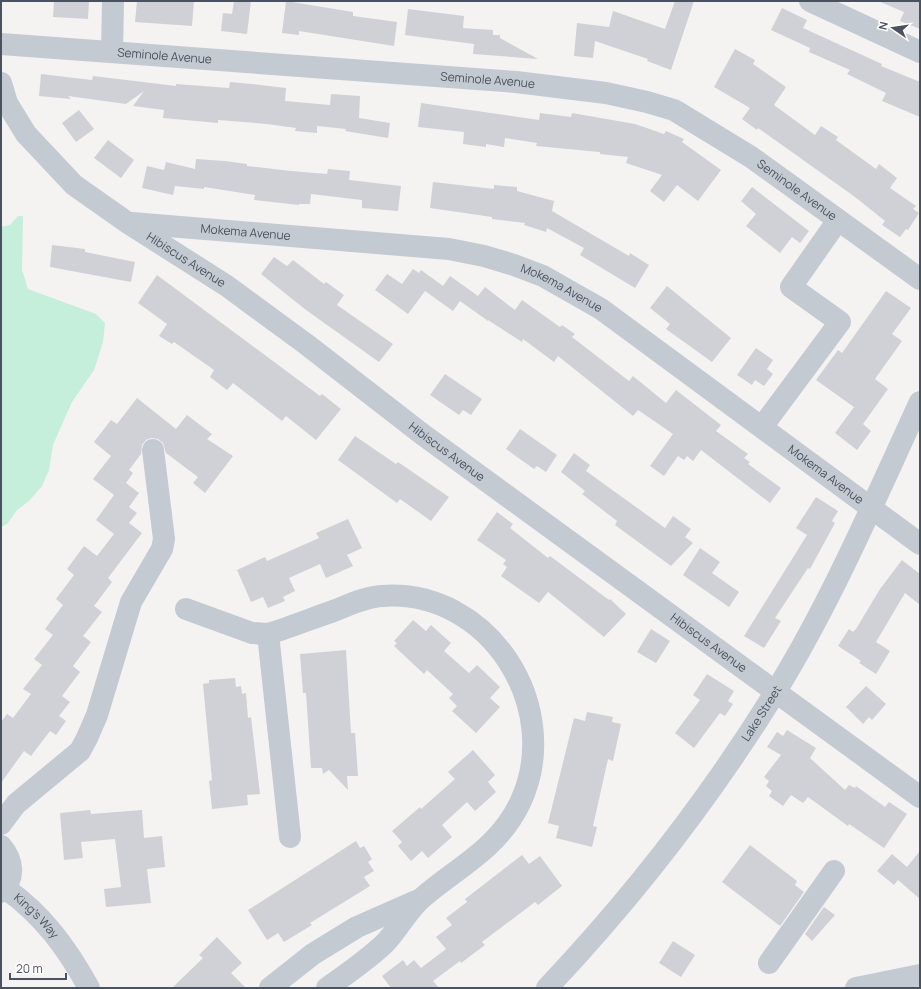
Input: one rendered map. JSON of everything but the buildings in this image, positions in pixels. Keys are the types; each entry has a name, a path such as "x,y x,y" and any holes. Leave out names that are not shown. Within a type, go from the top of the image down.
{"street":[{"path":"112,52 113,1"},
{"path":"810,1 920,52"},
{"name":"Seminole Avenue","path":"1,44 516,82 606,93 647,102 674,110 750,157 920,279"},
{"name":"Hibiscus Avenue","path":"1,83 7,103 26,134 74,185 128,223 233,291 306,344 440,447 920,797"},
{"path":"762,427 840,322 791,287 838,220"},
{"name":"Mokema Avenue","path":"128,223 449,249 514,264 542,276 601,309 920,544"},
{"name":"Lake Street","path":"546,988 574,959 658,860 714,784 776,691 825,602 871,508 920,402"},
{"path":"1,824 16,804 80,750 87,738 97,714 131,602 162,549 164,539 154,450"},
{"path":"186,609 252,633 268,634 362,600 382,596 407,597 438,603 464,615 503,653 515,670 526,700 533,727 533,753 528,780 520,803 500,835 466,866 421,899 357,927 313,954 270,988"},
{"path":"268,634 290,837"},
{"name":"King's Way","path":"1,846 8,855 12,866 10,879 3,890 22,900 41,917 64,947 89,988"},
{"path":"769,963 834,872"},
{"path":"327,988 350,972 385,943 421,899"},
{"path":"856,988 920,975"}],"green space":[{"path":"18,216 23,216 22,270 28,289 96,314 105,323 103,342 94,370 72,402 63,422 53,445 49,470 42,486 29,501 17,510 7,524 1,527 1,227 10,225"}]}
